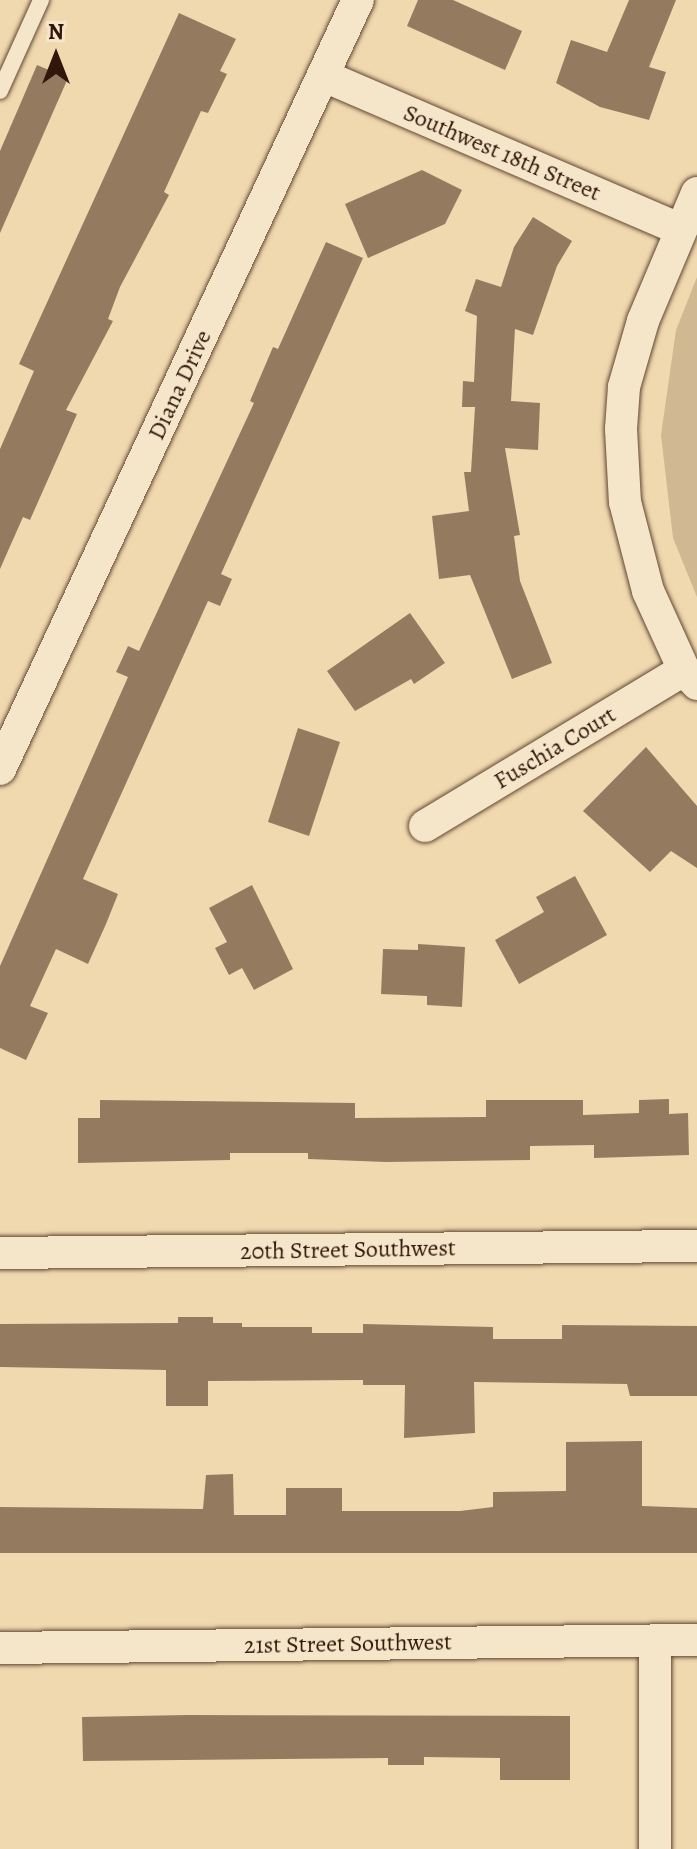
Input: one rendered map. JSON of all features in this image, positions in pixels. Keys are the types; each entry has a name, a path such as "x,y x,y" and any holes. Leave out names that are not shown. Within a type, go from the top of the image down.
{"street":[{"name":"Diana Drive","path":"0,769 358,0"},
{"name":"Southwest 18th Street","path":"324,76 680,229"},
{"path":"690,677 648,591 625,502 621,429 624,387 643,321 697,193"},
{"name":"Fuschia Court","path":"425,826 690,677"},
{"name":"20th Street Southwest","path":"0,1253 697,1246"},
{"path":"655,1640 655,1849"},
{"name":"21st Street Southwest","path":"0,1648 697,1640"}],"lane":[{"path":"0,91 41,0"}],"shaded area":[{"path":"697,277 697,597 673,538 661,435 676,330"}],"building":[{"path":"418,0 453,0 522,31 505,70 407,26"},
{"path":"629,0 676,0 649,67 666,72 649,120 600,107 556,83 571,40 607,52"},
{"path":"179,13 236,39 220,71 227,74 208,113 201,111 164,192 169,195 120,287 108,319 113,321 66,410 77,414 30,520 23,517 0,569 0,449 34,371 19,364"},
{"path":"37,65 68,78 0,233 0,151"},
{"path":"422,170 462,190 445,224 368,258 345,204"},
{"path":"533,217 572,241 557,266 533,335 515,329 511,401 540,403 538,450 505,448 520,535 514,536 520,581 552,663 512,679 470,575 439,579 432,516 469,511 464,472 471,472 475,407 462,407 463,381 474,382 477,316 465,311 476,279 501,287 514,247"},
{"path":"326,242 363,258 221,574 232,579 220,606 208,601 83,879 118,894 106,924 88,964 56,949 30,1006 48,1013 26,1060 0,1048 0,966 128,677 116,672 128,646 139,651 254,403 250,401 273,347 278,349"},
{"path":"410,613 445,663 414,684 411,679 355,711 327,671"},
{"path":"298,728 340,742 309,836 268,822"},
{"path":"646,747 697,806 697,868 671,851 650,872 583,811"},
{"path":"575,876 607,935 519,984 495,940 544,912 536,897"},
{"path":"252,885 293,969 254,990 242,968 229,975 215,948 227,942 209,908"},
{"path":"418,944 465,947 462,1007 427,1005 427,996 381,994 383,949 418,950"},
{"path":"669,1099 669,1114 688,1113 689,1155 594,1158 594,1145 530,1146 530,1160 386,1162 308,1159 308,1153 230,1153 230,1160 78,1163 78,1118 100,1118 100,1100 355,1103 355,1118 486,1117 486,1100 583,1100 583,1115 639,1113 639,1100"},
{"path":"178,1317 213,1317 213,1323 242,1323 242,1327 312,1327 312,1333 363,1333 363,1324 493,1327 493,1339 562,1339 562,1325 697,1326 697,1396 630,1396 627,1384 474,1382 475,1433 404,1438 405,1385 363,1385 363,1380 208,1381 208,1406 166,1406 166,1370 0,1367 0,1324 178,1323"},
{"path":"642,1441 642,1506 697,1508 697,1553 0,1553 0,1507 203,1509 206,1475 233,1474 234,1515 286,1515 286,1488 342,1488 342,1511 460,1511 493,1507 493,1492 566,1491 566,1442"},
{"path":"570,1716 570,1780 500,1780 500,1758 424,1757 424,1765 388,1765 388,1758 83,1761 82,1717"}]}
